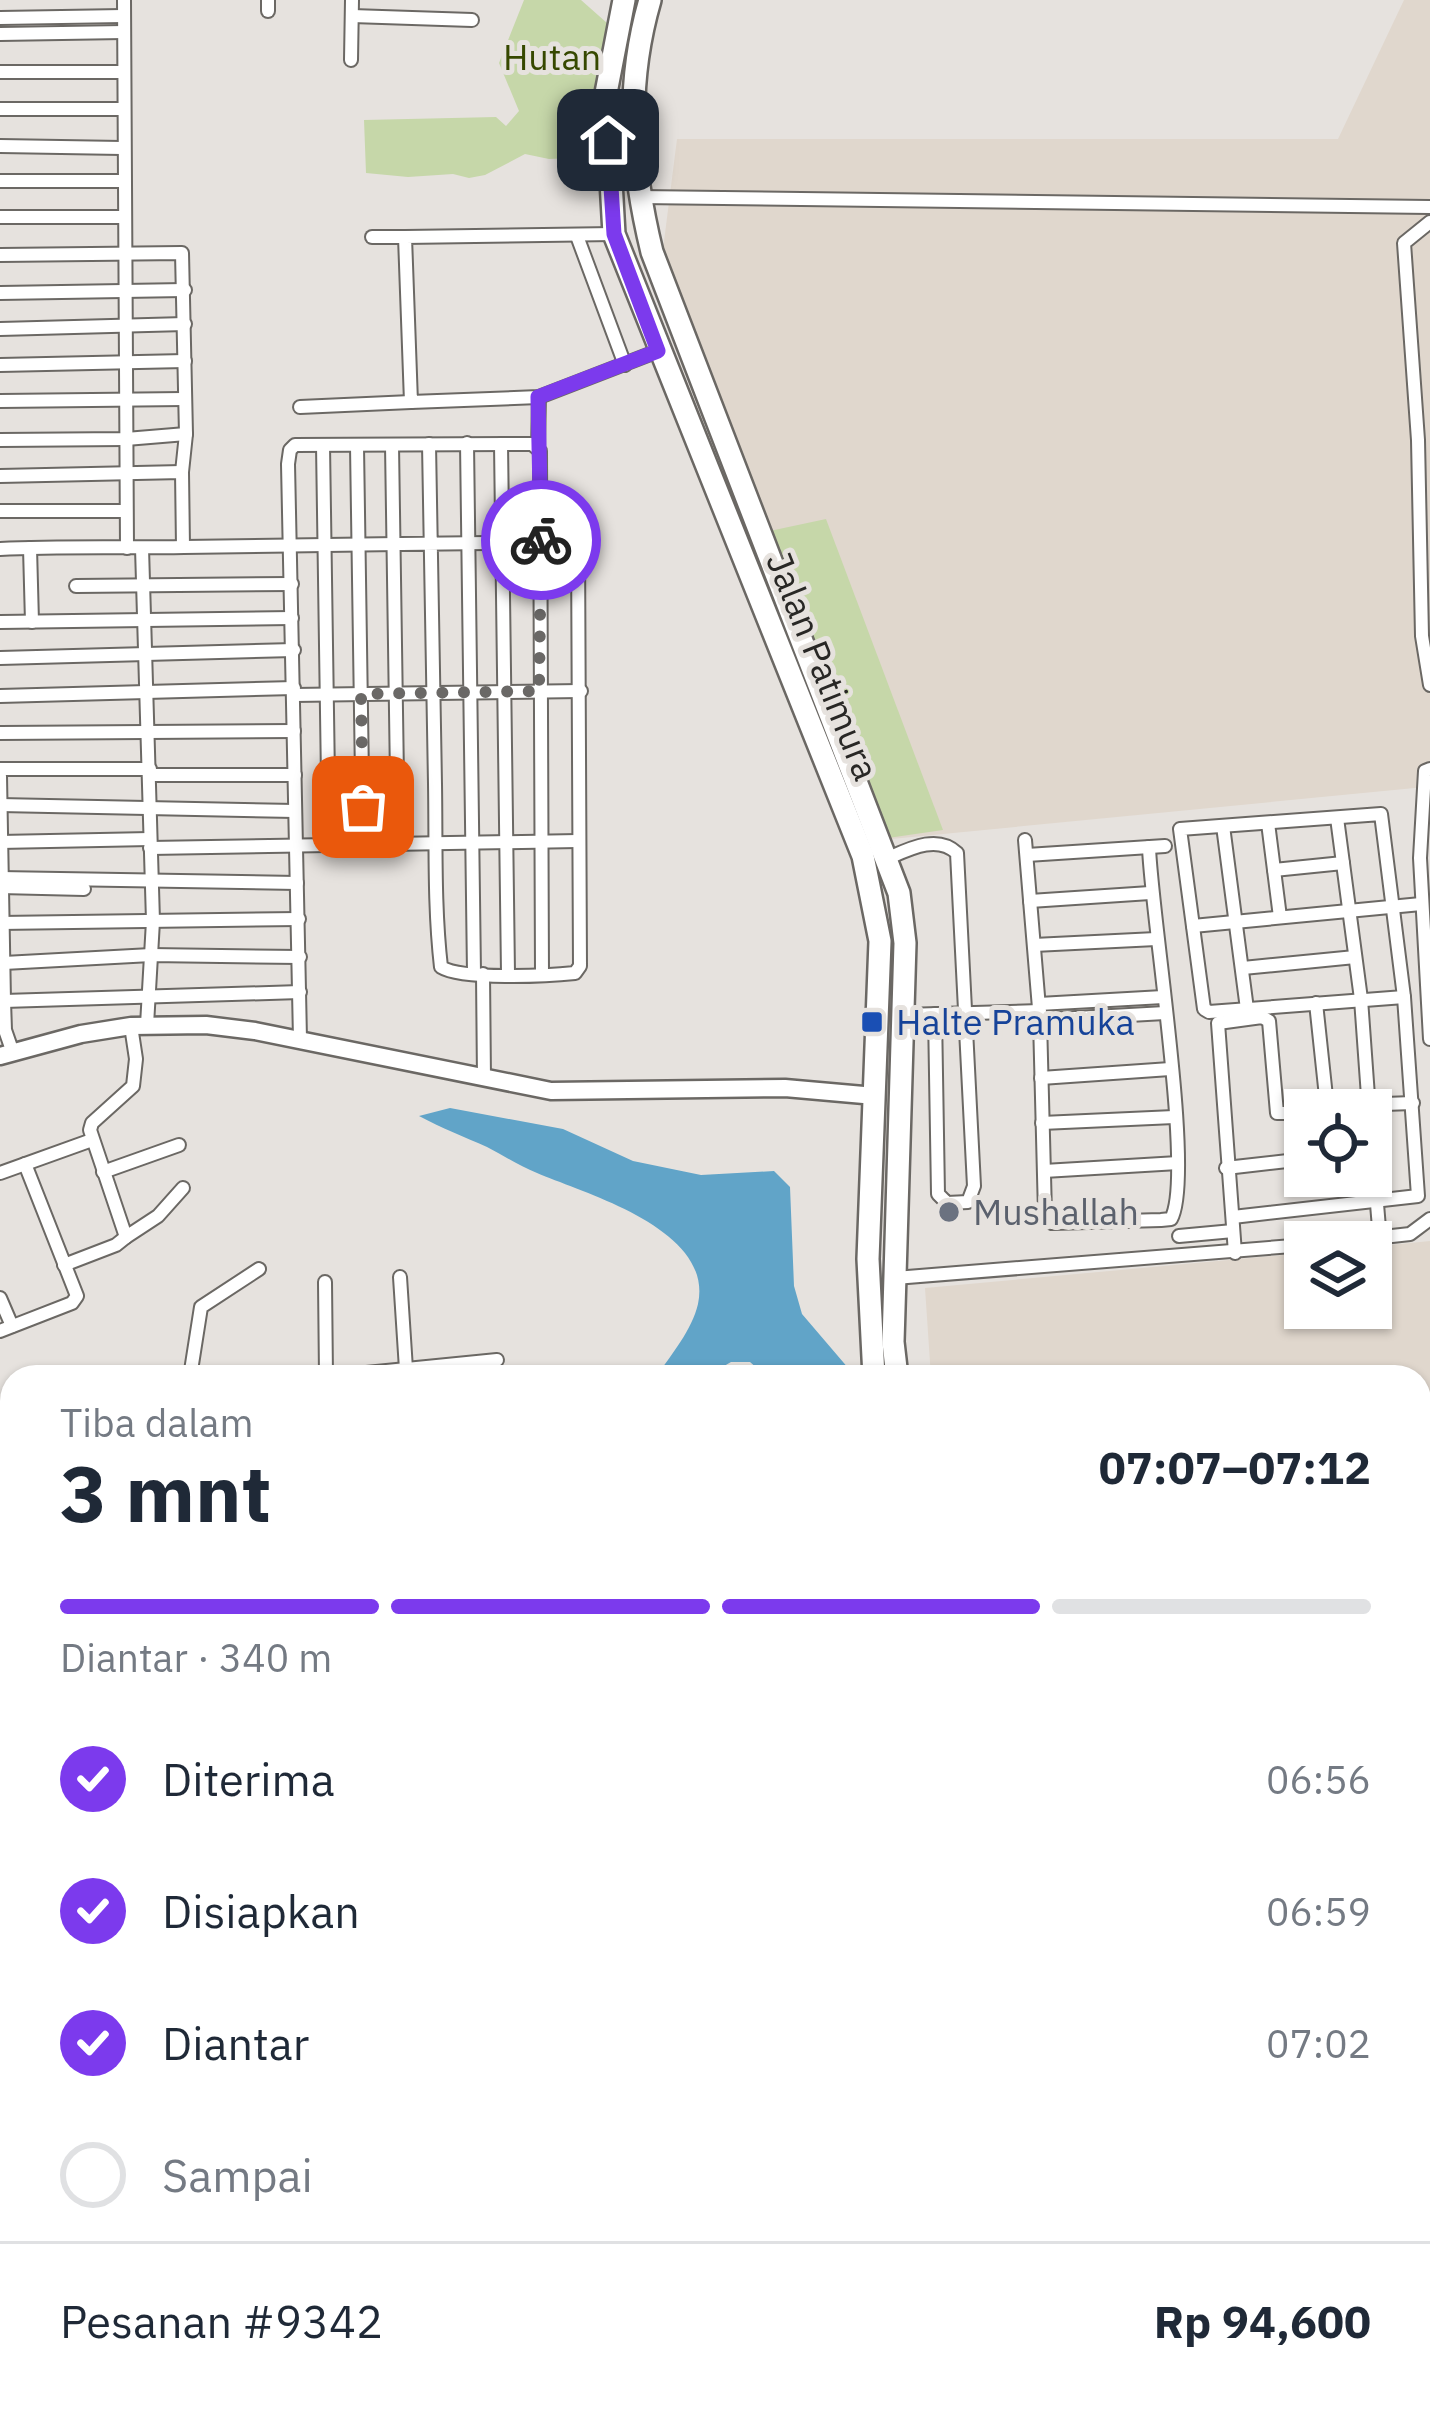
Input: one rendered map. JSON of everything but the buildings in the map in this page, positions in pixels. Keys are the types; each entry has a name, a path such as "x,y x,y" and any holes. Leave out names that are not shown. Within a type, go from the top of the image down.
{"highway":[{"name":"Jalan Patimura","path":"624,0 606,93 614,234 658,351 899,893 904,943 896,1365"},
{"name":"Jalan Patimura","path":"650,0 633,93 632,149 639,197 669,300 810,696 875,903 880,941 868,1259 873,1365"}],"street":[{"path":"85,16 86,0"},
{"path":"124,0 127,548"},
{"path":"351,60 352,0"},
{"path":"0,18 123,16"},
{"path":"352,16 472,20"},
{"path":"0,34 124,32"},
{"path":"0,72 122,72"},
{"path":"0,109 122,109"},
{"path":"0,146 122,148"},
{"path":"0,181 122,181"},
{"path":"639,197 1430,207"},
{"path":"0,217 123,217"},
{"path":"1430,222 1404,243 1430,686"},
{"path":"372,237 614,234"},
{"path":"577,236 625,364"},
{"path":"405,237 411,401"},
{"path":"0,256 181,252 186,434 183,547"},
{"path":"0,293 185,290"},
{"path":"0,329 185,324"},
{"path":"300,407 538,397 658,351"},
{"path":"0,365 185,362"},
{"path":"538,397 542,974"},
{"path":"0,401 184,399"},
{"path":"0,440 186,434"},
{"path":"300,1039 289,453 295,446 323,445 467,443 538,448"},
{"path":"467,443 474,843 484,1079"},
{"path":"0,549 142,548 359,544 431,544 578,542 580,969 571,974 478,973 441,967 436,843 433,693 431,544 429,444"},
{"path":"501,444 508,973"},
{"path":"323,445 328,845"},
{"path":"392,445 398,844"},
{"path":"358,446 363,844"},
{"path":"0,476 182,472"},
{"path":"0,511 126,512"},
{"path":"30,548 32,622"},
{"path":"126,1237 92,1140 92,1124 134,1086 139,1026 149,995 154,921 142,548"},
{"path":"76,586 292,584"},
{"path":"0,622 292,618"},
{"path":"0,658 294,650"},
{"path":"0,696 581,691"},
{"path":"0,733 294,731"},
{"path":"1430,770 1425,771 1420,804 1430,1039"},
{"path":"295,775 0,772 7,1054 81,1034 139,1026 206,1025 300,1039 551,1091 785,1088 875,1096"},
{"path":"0,806 295,811"},
{"path":"1179,1236 1420,1194 1404,997 1383,815 1180,829 1204,1009 1404,997"},
{"path":"1337,818 1368,1089"},
{"path":"1268,823 1280,917"},
{"path":"1222,826 1247,1009"},
{"path":"1025,840 1040,1012 1046,1217 1049,1222 1171,1219"},
{"path":"1,842 578,842"},
{"path":"886,859 917,846 938,844 949,845 957,854 974,1186 968,1202 947,1203 938,1194 935,1015"},
{"path":"1027,855 1165,846"},
{"path":"1149,847 1178,1163 1176,1209 1171,1219"},
{"path":"1274,870 1343,863"},
{"path":"2,883 297,884"},
{"path":"1030,901 1150,893"},
{"path":"1193,926 1421,904"},
{"path":"2,923 299,919"},
{"path":"1034,945 1156,939"},
{"path":"3,960 299,956"},
{"path":"1243,968 1355,957"},
{"path":"3,995 301,992"},
{"path":"1040,1012 1163,998"},
{"path":"1316,1003 1324,1089"},
{"path":"903,1015 1165,1013"},
{"path":"1235,1252 1218,1023 1262,1017 1269,1021 1276,1113 1284,1113"},
{"path":"1041,1078 1170,1070"},
{"path":"1392,1105 1413,1103"},
{"path":"1042,1123 1174,1117"},
{"path":"0,1173 92,1140"},
{"path":"103,1172 178,1145"},
{"path":"1226,1168 1284,1161"},
{"path":"1044,1171 1178,1163"},
{"path":"0,1298 6,1329 74,1301 76,1296 25,1164"},
{"path":"64,1265 116,1245 158,1216 183,1188"},
{"path":"1376,1197 1378,1221"},
{"path":"1171,1219 1179,1236 1173,1257"},
{"path":"1392,1238 1410,1234 1430,1220"},
{"path":"895,1278 1284,1247"},
{"path":"192,1365 201,1307 259,1269"},
{"path":"400,1277 406,1365"},
{"path":"326,1282 326,1365"},
{"path":"488,1365 497,1360"}],"shaded area":[{"path":"1404,0 1430,0 1430,820 1425,787 881,840 661,265 677,139 1338,139"},
{"path":"1430,1241 1430,1365 930,1365 925,1288 1284,1255 1284,1329 1392,1329 1392,1245"}],"green space":[{"name":"Hutan","path":"524,0 581,0 607,23 595,97 594,157 549,159 525,154 469,178 366,173 364,120 496,117 506,126 519,111 499,63"},
{"path":"826,519 943,830 881,839 765,532"}],"water":[{"path":"450,1108 563,1129 633,1161 701,1175 774,1171 790,1187 794,1286 802,1314 846,1365 664,1365 698,1304 698,1278 686,1255 667,1235 614,1204 419,1116"}],"way so far":[{"path":"363,807 361,694 539,691 541,540"}],"place":[{"name":"Halte Pramuka","path":"872,1022"},
{"name":"Mushallah","path":"949,1212"}],"route":[{"path":"541,540 538,397 658,351 614,234 608,140"}]}
